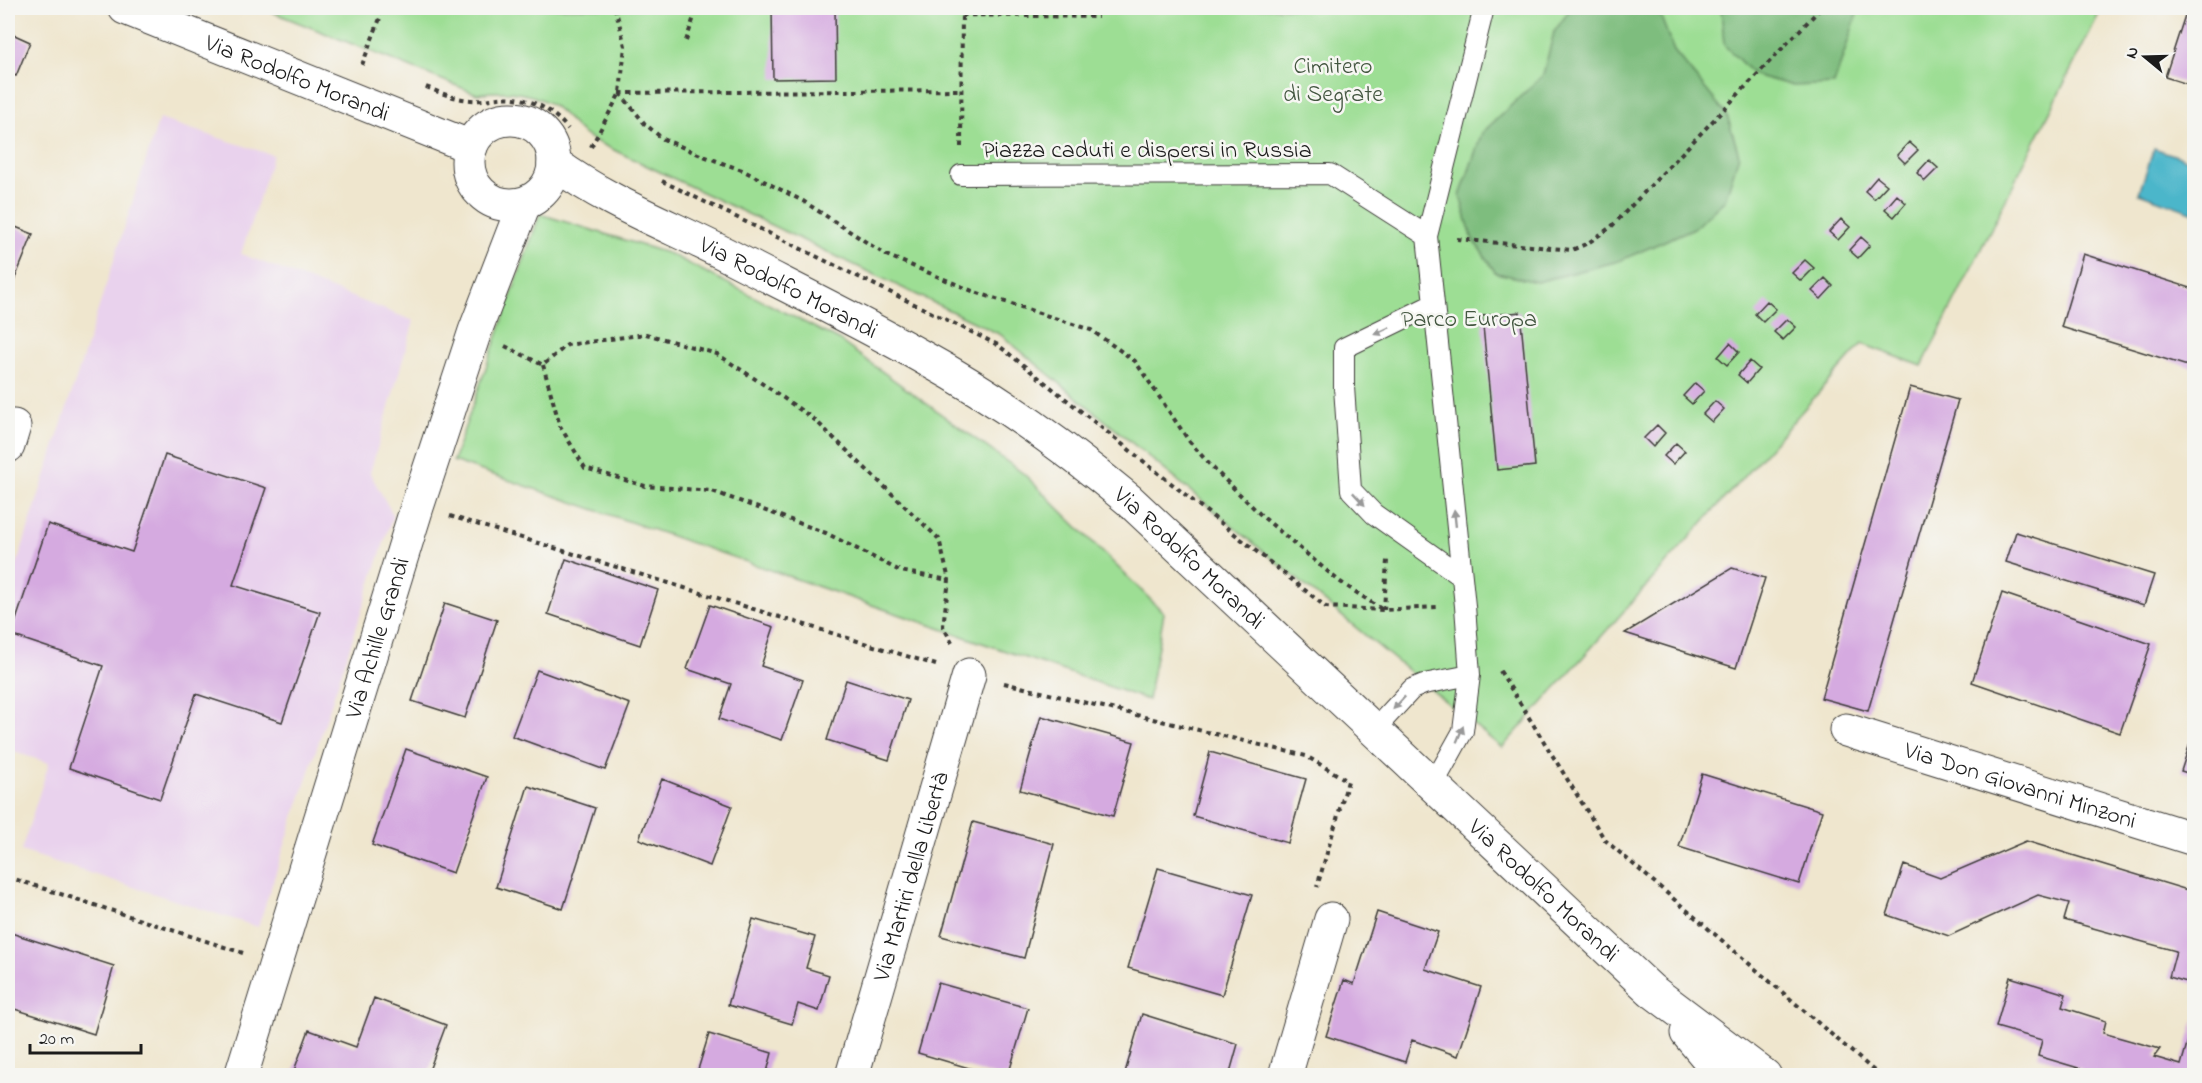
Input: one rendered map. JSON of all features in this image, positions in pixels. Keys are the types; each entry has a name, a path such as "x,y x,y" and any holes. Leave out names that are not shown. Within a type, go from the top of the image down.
{"street":[{"name":"Via Rodolfo Morandi","path":"125,8 471,147 469,169 474,184 491,200 506,205 532,199 578,202 655,222"},
{"path":"471,147 477,136 489,125 505,119 523,121 537,127 548,139 554,164 550,181 532,199"},
{"name":"Via Rodolfo Morandi","path":"554,164 585,184 655,222 717,250 926,358 1057,442 1129,500 1652,990 1765,1076"},
{"name":"Via Achille Grandi","path":"241,1076 417,507 475,331 532,199"},
{"name":"Via Martiri della Libertà","path":"852,1076 969,675"},
{"name":"Via Don Giovanni Minzoni","path":"1846,730 2194,839"},
{"path":"1285,1076 1331,919"},
{"name":"Via Rodolfo Morandi","path":"1652,990 1723,1076"}],"lane":[{"path":"1433,785 1463,731 1470,675 1465,606 1426,236 1484,8"},
{"name":"Piazza caduti e dispersi in Russia","path":"961,175 1330,174 1426,236"},
{"path":"1434,304 1344,348 1344,387 1352,490 1374,514 1461,576"},
{"path":"1374,730 1412,689 1424,684 1470,675"}],"path":[{"path":"362,65 384,8"},
{"path":"590,151 620,93 625,46 616,11 613,8"},
{"path":"686,41 697,8"},
{"path":"961,175 962,8"},
{"path":"1057,8 1057,16"},
{"path":"1426,236 1572,250 1588,243 1611,227 1821,8"},
{"path":"962,15 1098,16"},
{"path":"620,93 962,90"},
{"path":"620,93 645,124 663,139 742,170 803,201 886,255 975,292 1091,330 1135,362 1189,441 1210,465 1263,516 1339,580 1384,610 1465,606"},
{"path":"475,331 543,365 560,426 585,468 645,486 712,491 826,533 900,571 949,580"},
{"path":"543,365 567,345 646,334 717,354 815,420 939,539 949,580 943,626 969,675"},
{"path":"417,507 969,675 1306,756 1348,781 1311,907 1331,919"},
{"path":"1384,610 1390,526"},
{"path":"1498,668 1605,840 1880,1076"},
{"path":"8,877 276,963"}],"shaded area":[{"path":"159,119 273,155 241,254 414,321 370,473 393,515 258,927 21,851 49,763 8,750 8,592"}],"green space":[{"name":"Parco Europa","path":"262,8 2102,8 1922,366 1862,344 1502,748 1001,335 595,141 544,100 511,92 477,94"},
{"path":"1571,8 1652,8 1659,12 1674,51 1727,115 1739,155 1725,200 1694,228 1619,261 1537,282 1496,273 1472,238 1460,196 1482,133 1543,75 1554,32"},
{"path":"1721,8 1859,8 1834,84 1793,86 1754,75 1724,45"},
{"path":"540,214 670,254 837,339 1024,474 1164,613 1148,700 453,461"}],"water":[{"path":"2154,148 2194,162 2194,213 2139,193"}],"building":[{"path":"772,8 835,8 836,78 773,79"},
{"path":"2187,9 2194,12 2194,86 2165,77"},
{"path":"8,32 30,42 16,76 8,73"},
{"path":"1909,142 1918,150 1905,163 1897,155"},
{"path":"1929,160 1938,168 1925,181 1917,173"},
{"path":"1877,177 1887,185 1874,199 1865,191"},
{"path":"1897,195 1906,203 1894,217 1885,209"},
{"path":"1841,219 1850,227 1838,240 1829,232"},
{"path":"8,224 33,234 8,296"},
{"path":"1861,237 1870,245 1858,258 1849,250"},
{"path":"2083,254 2194,289 2194,368 2061,327"},
{"path":"1805,260 1814,268 1801,281 1792,273"},
{"path":"1825,278 1833,286 1821,299 1812,291"},
{"path":"1767,301 1776,309 1763,322 1755,314"},
{"path":"1520,312 1535,466 1497,470 1482,316"},
{"path":"1787,319 1796,327 1783,340 1774,332"},
{"path":"1730,343 1739,352 1727,365 1718,357"},
{"path":"1750,361 1759,369 1747,383 1738,375"},
{"path":"1695,383 1704,391 1692,404 1683,396"},
{"path":"1910,387 1958,400 1868,711 1821,698"},
{"path":"1715,401 1724,409 1712,422 1703,414"},
{"path":"1657,425 1665,433 1653,447 1644,438"},
{"path":"1676,443 1685,451 1673,464 1664,456"},
{"path":"165,455 266,488 233,585 320,612 282,722 196,694 160,799 69,768 103,666 11,635 48,524 132,552"},
{"path":"2016,532 2154,575 2144,605 2006,562"},
{"path":"566,559 658,590 640,645 548,614"},
{"path":"1732,568 1765,578 1736,668 1625,633"},
{"path":"2002,593 2151,644 2120,733 1972,682"},
{"path":"445,603 497,620 465,718 412,701"},
{"path":"710,605 774,627 761,666 803,680 782,740 719,719 731,684 687,669"},
{"path":"537,670 630,704 605,770 512,736"},
{"path":"846,680 908,700 889,760 827,740"},
{"path":"1041,716 1134,742 1113,816 1020,790"},
{"path":"2194,731 2194,775 2181,771"},
{"path":"406,749 487,777 453,873 372,845"},
{"path":"1210,752 1306,779 1288,843 1193,816"},
{"path":"1702,774 1822,811 1799,884 1679,847"},
{"path":"662,779 732,806 710,866 639,839"},
{"path":"528,786 595,808 563,909 496,887"},
{"path":"973,822 1054,844 1024,958 941,936"},
{"path":"2026,841 2194,892 2194,984 2169,977 2176,951 2064,920 2069,903 2038,895 1949,936 1887,915 1904,865 1940,878"},
{"path":"1158,868 1252,895 1222,995 1128,968"},
{"path":"1377,912 1438,932 1425,969 1481,987 1458,1056 1412,1040 1405,1062 1326,1036 1344,980 1354,984"},
{"path":"753,919 815,937 806,968 829,975 819,1011 798,1004 792,1024 728,1005"},
{"path":"8,932 114,966 94,1034 8,1007"},
{"path":"2010,977 2066,994 2062,1007 2106,1021 2103,1033 2160,1049 2154,1057 2181,1065 2194,1019 2194,1076 2079,1076 2082,1069 2038,1056 2042,1040 1996,1027"},
{"path":"938,983 1028,1008 1008,1076 996,1076 918,1053"},
{"path":"374,998 446,1025 427,1076 292,1076 309,1030 356,1047"},
{"path":"1142,1014 1238,1044 1229,1076 1124,1076"},
{"path":"709,1034 772,1053 766,1076 696,1076"}],"park label":[{"name":"Cimitero di Segrate","path":"1333,79"}]}
